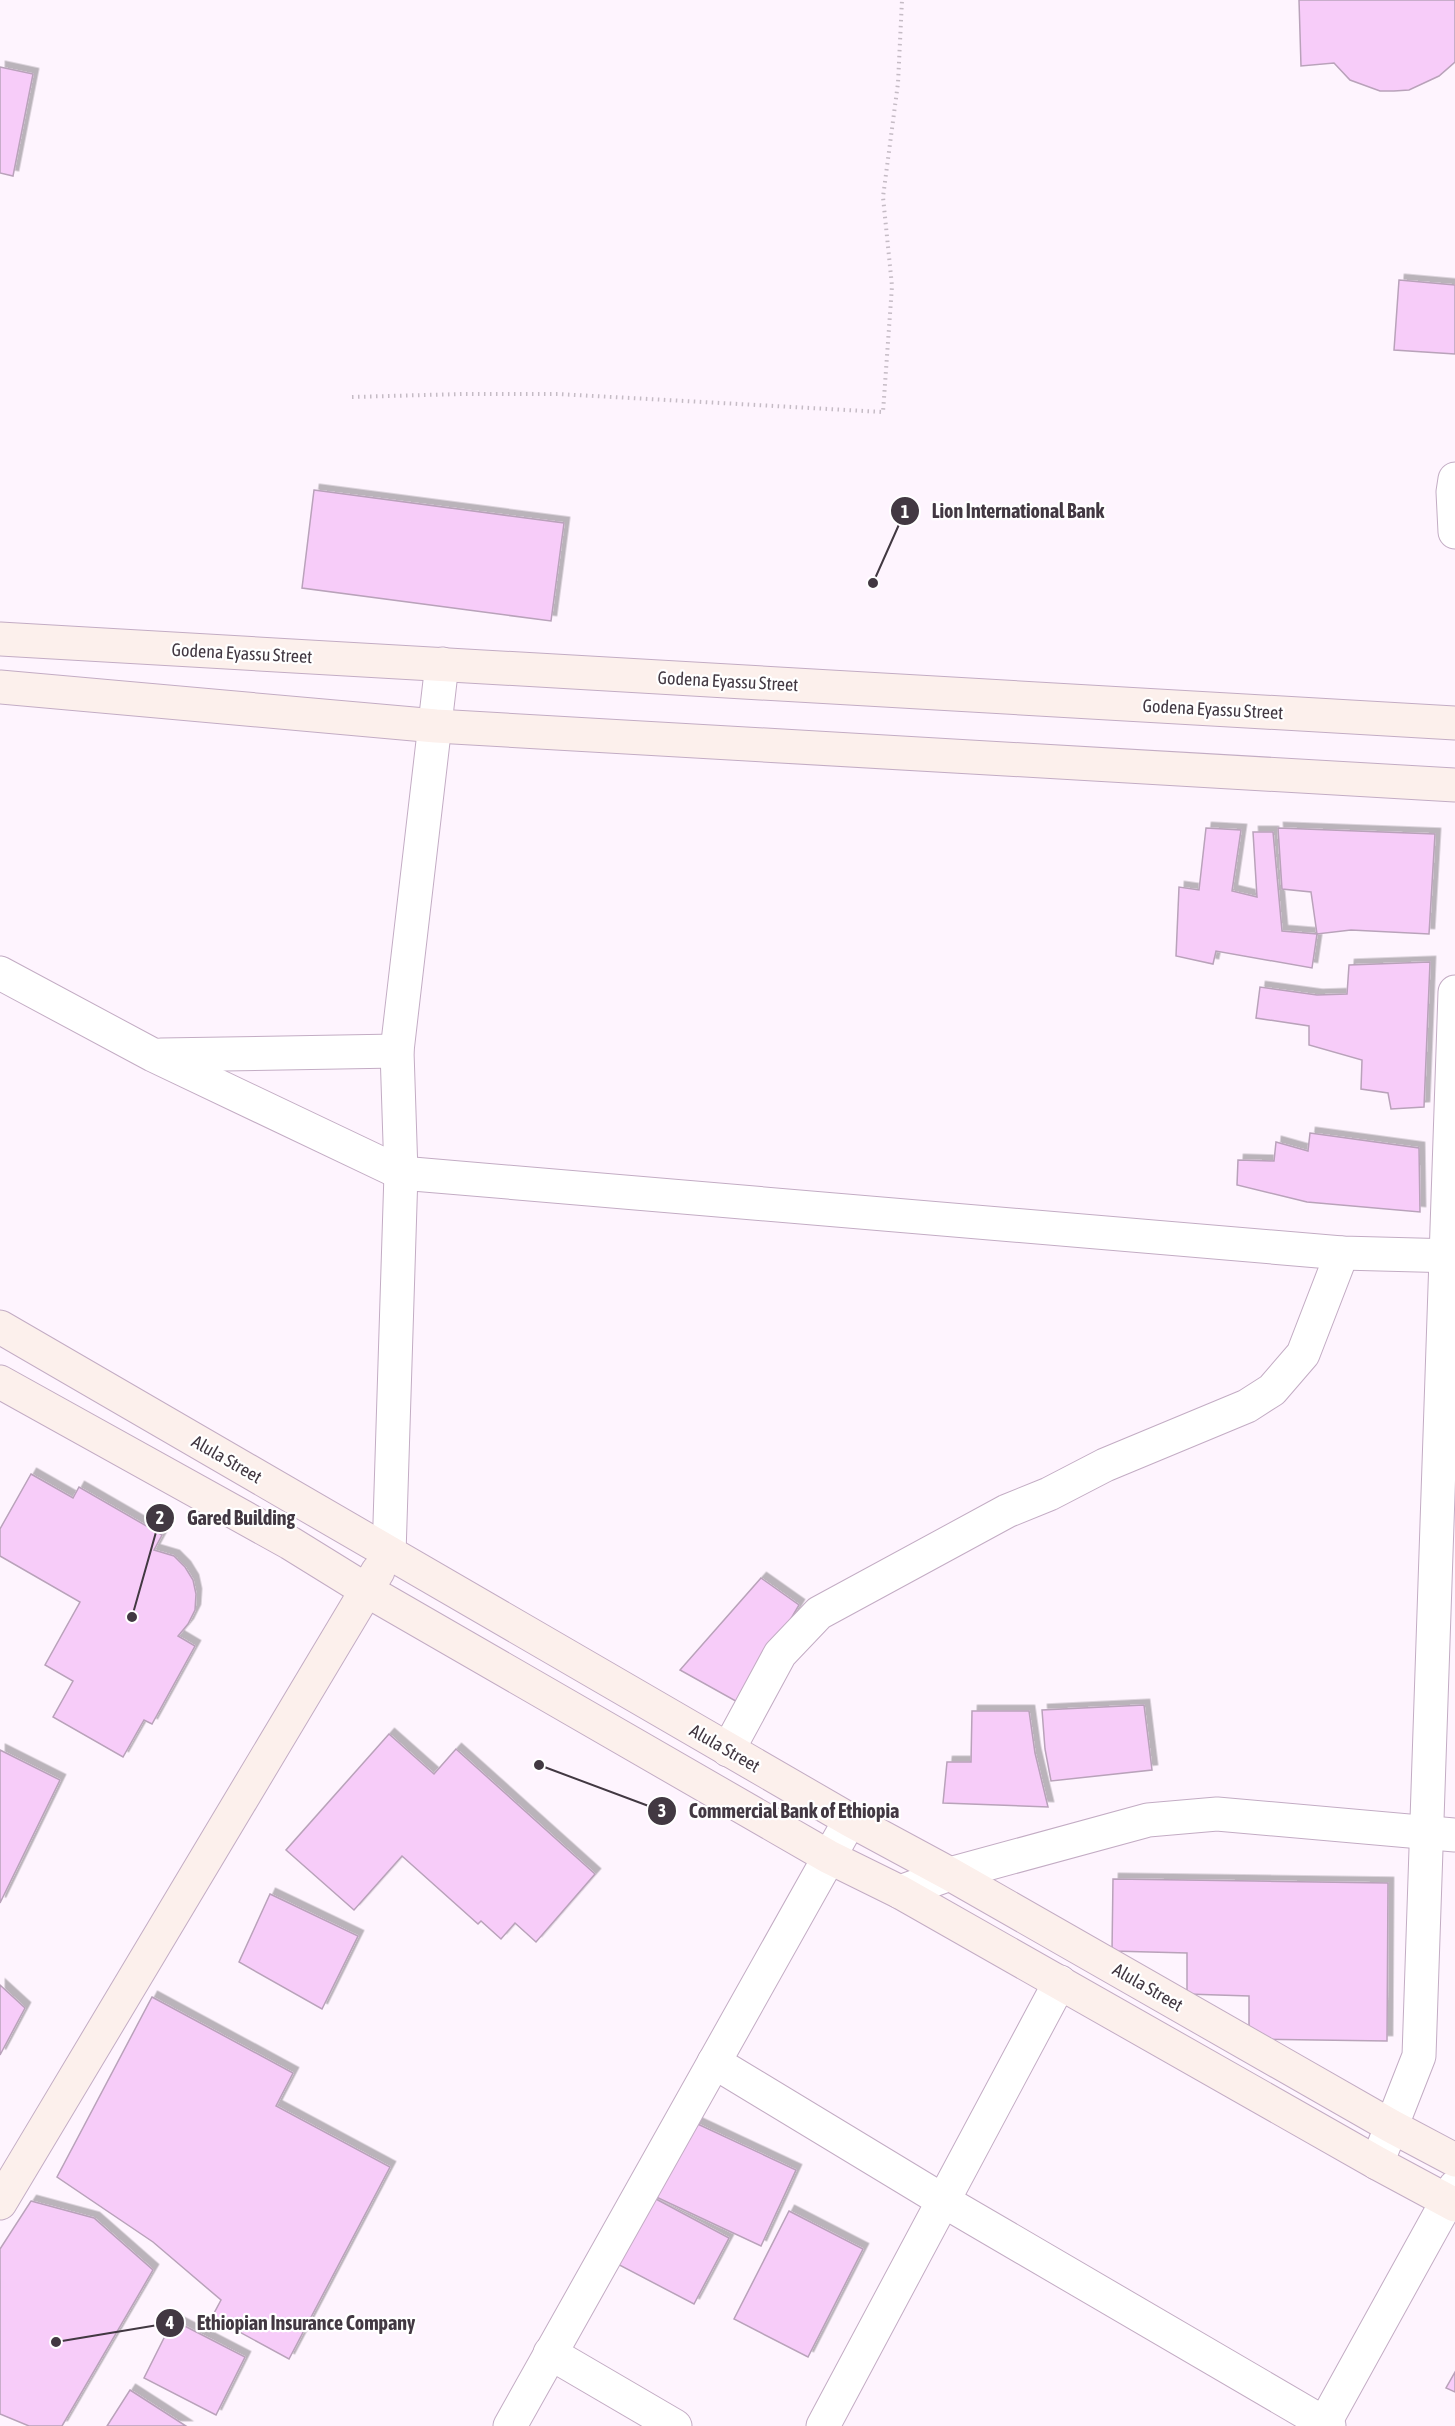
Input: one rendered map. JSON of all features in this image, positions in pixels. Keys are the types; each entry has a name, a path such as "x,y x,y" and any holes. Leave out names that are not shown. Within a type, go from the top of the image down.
{"street":[{"path":"1455,479 1453,492 1455,532"},
{"name":"Godena Eyassu Street","path":"0,639 1455,723"},
{"path":"0,2203 389,1554 401,1173 397,1051 442,664"},
{"path":"0,687 436,726 1455,785"},
{"path":"0,973 153,1055 401,1173 1342,1253 1451,1256"},
{"path":"1377,2163 1419,2056 1441,1834 1455,992"},
{"path":"153,1055 397,1051"},
{"path":"728,1750 780,1654 819,1613 1007,1511 1050,1494 1105,1465 1247,1406 1272,1390 1303,1354 1342,1253"},
{"name":"Alula Street","path":"0,1327 850,1820 950,1874 1391,2126 1455,2160"},
{"path":"0,1382 290,1543 366,1590 829,1857 900,1892 1377,2163 1452,2197 1325,2425 942,2200 714,2062"},
{"path":"900,1892 950,1874 1078,1838 1160,1819 1217,1814 1441,1834"},
{"path":"510,2426 850,1820"},
{"path":"823,2426 1060,1982"},
{"path":"550,2353 675,2426"}],"path":[{"path":"352,397 558,394 883,412 892,286 883,197 898,83 902,0"}],"building":[{"path":"1299,0 1455,0 1455,62 1439,76 1409,90 1394,91 1380,91 1350,80 1334,63 1301,66"},
{"path":"0,67 33,74 13,176 0,173"},
{"path":"1399,280 1455,285 1455,354 1394,350"},
{"path":"314,490 564,523 551,621 302,588"},
{"path":"1206,828 1241,830 1232,891 1257,897 1253,832 1273,832 1282,931 1317,934 1312,968 1216,951 1213,964 1176,956 1179,887 1199,890"},
{"path":"1278,828 1435,834 1429,934 1351,930 1317,934 1311,892 1282,889"},
{"path":"1430,962 1424,1107 1391,1109 1388,1093 1361,1089 1362,1060 1309,1045 1309,1026 1256,1018 1260,987 1317,995 1347,994 1349,965"},
{"path":"1310,1133 1419,1148 1420,1212 1307,1202 1237,1185 1238,1160 1274,1161 1276,1142 1308,1151"},
{"path":"31,1474 73,1498 79,1487 162,1535 154,1550 174,1556 193,1580 196,1594 195,1610 188,1624 178,1636 195,1646 152,1724 144,1720 123,1757 53,1717 73,1681 45,1665 80,1602 0,1556 0,1529"},
{"path":"761,1578 799,1605 741,1704 680,1670"},
{"path":"1144,1705 1152,1770 1051,1781 1045,1749 1042,1710"},
{"path":"972,1711 1029,1711 1035,1753 1048,1807 943,1803 947,1762 971,1762"},
{"path":"389,1734 434,1774 456,1749 595,1874 536,1942 515,1923 501,1939 481,1921 478,1924 402,1856 354,1910 286,1850"},
{"path":"0,1750 60,1780 0,1903"},
{"path":"1113,1879 1388,1883 1387,2041 1249,2039 1249,1996 1187,1994 1187,1953 1112,1951"},
{"path":"270,1894 358,1936 322,2009 239,1962"},
{"path":"0,1985 25,2008 0,2055"},
{"path":"152,1997 293,2073 276,2106 390,2167 289,2359 212,2317 221,2300 153,2242 57,2177"},
{"path":"689,2120 796,2170 761,2246 654,2196"},
{"path":"641,2191 729,2238 694,2304 606,2258"},
{"path":"31,2201 94,2218 153,2270 62,2426 29,2426 0,2414 0,2249"},
{"path":"789,2211 863,2249 808,2357 734,2319"},
{"path":"173,2320 245,2357 216,2415 144,2378"},
{"path":"1455,2372 1455,2392 1446,2388"},
{"path":"130,2390 186,2426 107,2426"}],"place":[{"name":"Lion International Bank","path":"873,583"},
{"name":"Gared Building","path":"132,1617"},
{"name":"Commercial Bank of Ethiopia","path":"539,1765"},
{"name":"Ethiopian Insurance Company","path":"56,2342"}]}
